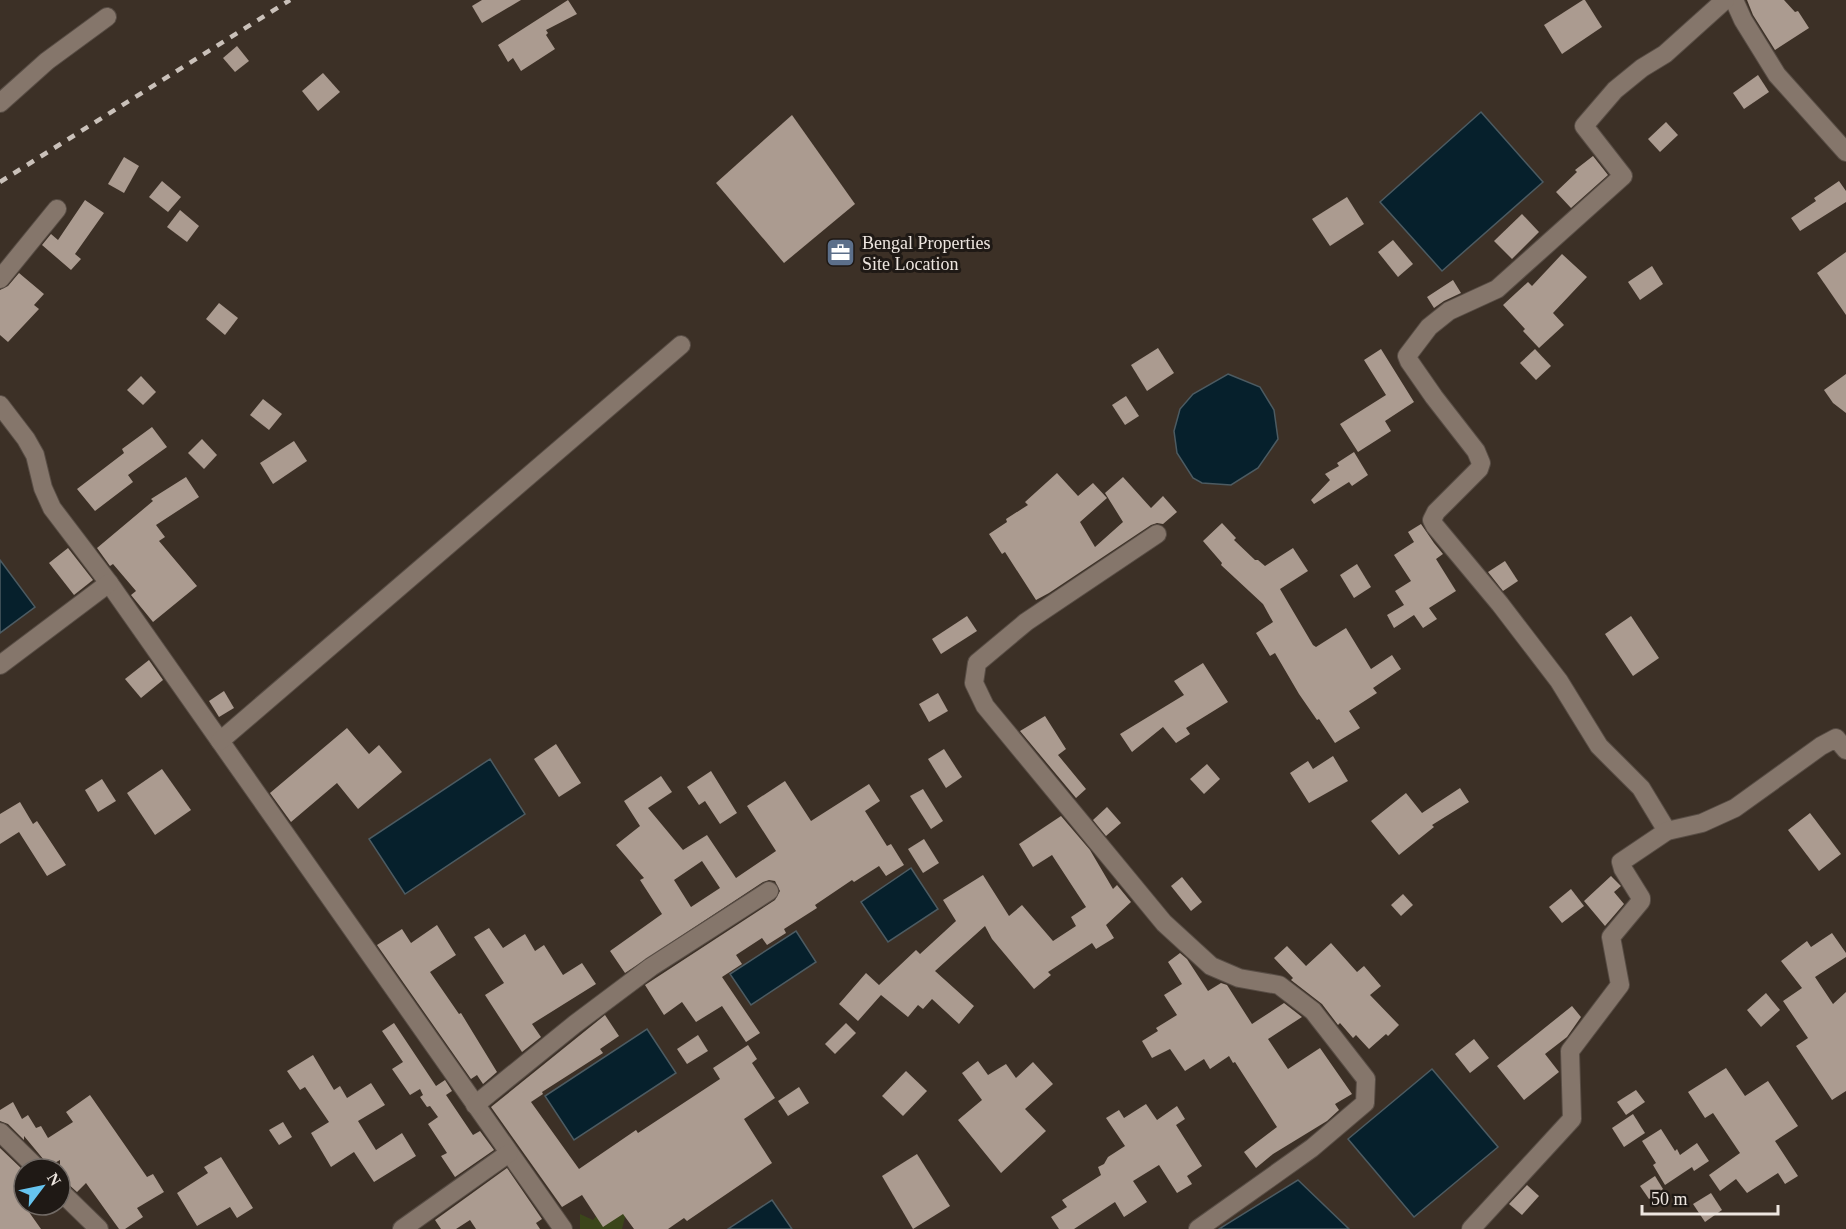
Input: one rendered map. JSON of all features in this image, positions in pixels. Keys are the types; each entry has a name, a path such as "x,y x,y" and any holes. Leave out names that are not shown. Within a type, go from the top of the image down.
{"street":[{"path":"1667,831 1641,788 1599,746 1559,681 1500,604 1435,526 1432,520 1436,512 1479,469 1481,463 1476,451 1434,397 1407,356 1429,327 1449,311 1497,289 1623,176 1584,126 1615,90 1642,68 1665,54 1725,0"},
{"path":"1734,0 1743,20 1777,75 1846,152"},
{"path":"0,103 47,61 107,16"},
{"path":"0,279 57,209"},
{"path":"220,741 681,345"},
{"path":"0,405 26,439 34,455 43,488 52,508 109,583 563,1229"},
{"path":"1157,534 1026,622 977,663 974,683 985,706 1164,923 1211,966 1239,978 1279,985 1313,1011 1366,1079 1365,1102 1312,1148 1198,1229"},
{"path":"0,665 109,583"},
{"path":"1471,1229 1572,1119 1570,1051 1620,985 1611,937 1641,901 1621,862 1667,831 1702,823 1735,808 1821,746 1836,738 1845,745"},
{"path":"475,1105 575,1024 651,967 769,891"},
{"path":"0,1132 26,1157"},
{"path":"402,1229 509,1153"},
{"path":"72,1203 99,1229"}],"green space":[{"path":"612,1197 626,1213 622,1229 580,1229 580,1214 593,1220"}],"water":[{"path":"1481,112 1543,182 1442,271 1380,202"},
{"path":"1228,374 1260,387 1274,410 1278,439 1258,468 1231,485 1202,483 1193,478 1177,453 1174,431 1180,409 1193,394"},
{"path":"0,560 35,607 0,633"},
{"path":"490,759 525,814 405,894 369,839"},
{"path":"911,868 938,909 888,942 861,902"},
{"path":"796,931 816,962 751,1005 730,974"},
{"path":"647,1029 676,1073 574,1140 545,1096"},
{"path":"1432,1069 1498,1147 1414,1217 1348,1139"},
{"path":"1298,1180 1349,1229 1219,1229"},
{"path":"772,1200 792,1229 728,1229"}],"building":[{"path":"482,0 521,0 482,23 472,6"},
{"path":"568,0 577,14 546,30 548,33 546,35 555,49 521,71 513,58 508,62 498,45"},
{"path":"1583,0 1602,27 1562,54 1544,25"},
{"path":"1747,0 1784,0 1795,12 1798,11 1809,28 1775,50 1753,15"},
{"path":"237,46 249,61 235,72 223,58"},
{"path":"323,73 340,92 318,111 302,91"},
{"path":"1758,75 1769,92 1744,109 1733,93"},
{"path":"792,115 855,204 784,263 716,183"},
{"path":"1666,122 1678,135 1660,152 1648,139"},
{"path":"1593,156 1608,175 1571,208 1556,192 1577,172 1575,170"},
{"path":"124,157 139,166 124,193 108,184"},
{"path":"162,181 181,197 168,212 149,197"},
{"path":"1839,181 1846,191 1846,202 1800,231 1791,218"},
{"path":"1347,197 1364,224 1330,246 1312,219"},
{"path":"85,200 104,213 75,254 81,259 71,270 42,245 51,234 58,240"},
{"path":"180,210 199,226 187,242 167,227"},
{"path":"1522,214 1539,232 1512,259 1494,241"},
{"path":"1393,240 1413,264 1398,277 1378,252"},
{"path":"1846,252 1846,315 1817,273"},
{"path":"1562,254 1587,277 1553,313 1564,325 1539,348 1503,305 1528,282 1532,286"},
{"path":"1652,266 1663,284 1640,300 1628,282"},
{"path":"19,273 44,294 34,305 39,309 8,342 0,335 0,290 8,286"},
{"path":"1453,280 1461,293 1434,308 1427,297"},
{"path":"219,303 238,318 225,335 206,319"},
{"path":"1158,348 1174,373 1147,391 1131,365"},
{"path":"1381,349 1414,402 1385,421 1391,431 1358,452 1340,424 1386,395 1364,360"},
{"path":"1535,349 1551,366 1536,380 1520,363"},
{"path":"1846,374 1846,413 1833,403 1824,390"},
{"path":"141,376 156,392 143,405 127,390"},
{"path":"1126,396 1139,416 1125,425 1112,405"},
{"path":"263,399 282,414 269,430 250,415"},
{"path":"152,427 167,447 128,475 133,482 95,511 77,489 124,453 122,449"},
{"path":"202,439 217,455 204,469 188,453"},
{"path":"294,441 307,461 273,484 260,463"},
{"path":"1354,452 1368,475 1352,486 1349,482 1314,504 1311,500 1330,480 1325,474 1339,466 1337,463"},
{"path":"1057,473 1078,496 1093,483 1107,498 1080,522 1095,547 1123,522 1105,493 1123,477 1151,508 1163,496 1177,512 1163,524 1151,525 1036,600 1005,552 1002,554 989,534 1007,522 1006,519 1028,505 1025,502"},
{"path":"186,477 199,497 156,525 165,537 159,541 197,586 153,622 131,595 136,591 113,564 110,566 97,548 153,501 151,499"},
{"path":"1222,523 1236,538 1234,540 1255,560 1265,566 1293,548 1308,571 1280,589 1313,645 1316,647 1346,628 1371,669 1392,655 1401,669 1373,688 1377,693 1349,711 1360,728 1335,743 1299,694 1275,653 1270,656 1256,633 1273,622 1263,604 1221,565 1222,563 1203,541"},
{"path":"1421,524 1443,554 1436,559 1456,591 1429,608 1437,619 1423,628 1414,615 1394,628 1387,615 1404,605 1395,591 1411,581 1394,555 1414,542 1408,532"},
{"path":"68,548 93,580 74,595 49,563"},
{"path":"1505,561 1518,581 1503,591 1488,572"},
{"path":"1357,564 1371,587 1354,598 1340,575"},
{"path":"967,616 977,631 941,654 932,639"},
{"path":"1631,616 1659,658 1633,676 1605,634"},
{"path":"149,660 163,680 141,698 125,679"},
{"path":"1203,663 1228,702 1186,728 1190,734 1176,743 1163,727 1132,752 1120,734 1184,695 1174,681"},
{"path":"224,691 234,708 219,717 209,701"},
{"path":"938,693 948,711 929,722 919,704"},
{"path":"1045,716 1066,749 1058,755 1086,789 1076,798 1020,731"},
{"path":"347,728 369,754 379,745 402,772 358,809 337,783 291,822 270,793"},
{"path":"556,744 581,783 559,797 534,759"},
{"path":"944,749 962,777 946,788 928,759"},
{"path":"1333,756 1348,781 1309,803 1290,773 1308,761 1313,769"},
{"path":"1207,764 1220,779 1204,794 1190,779"},
{"path":"162,769 191,810 155,835 127,793"},
{"path":"711,771 737,813 720,824 705,801 699,805 687,787"},
{"path":"661,776 672,792 648,808 683,850 707,835 736,878 776,851 747,806 785,781 811,821 869,784 880,801 865,811 887,846 891,844 904,865 886,876 879,866 854,882 852,880 815,905 817,908 784,929 786,933 767,945 762,938 736,955 742,964 722,977 760,1033 746,1042 722,1006 696,1022 682,1002 664,1015 645,985 775,900 780,891 775,881 763,882 625,973 610,951 662,914 640,880 644,878 616,845 640,826 624,801","holes":["702,861 720,888 691,907 674,880"]},
{"path":"102,779 116,801 98,812 85,790"},
{"path":"1460,788 1469,802 1432,825 1434,827 1399,855 1371,821 1406,793 1422,813"},
{"path":"923,789 943,821 931,829 910,796"},
{"path":"20,802 33,824 37,821 66,865 47,876 19,832 0,844 0,814"},
{"path":"1107,807 1121,823 1106,836 1093,820"},
{"path":"1810,813 1841,854 1819,871 1788,830"},
{"path":"1061,816 1090,850 1113,889 1117,885 1131,902 1106,925 1114,938 1096,949 1092,943 1048,972 1051,975 1034,989 992,939 985,926 935,971 974,1006 959,1024 932,999 923,1009 918,1005 908,1017 881,995 858,1021 839,1004 866,973 879,985 916,950 920,954 956,921 943,900 983,875 1009,916 1022,905 1053,941 1076,926 1071,917 1086,907 1052,855 1033,867 1019,844"},
{"path":"924,839 939,863 923,873 908,849"},
{"path":"1611,876 1621,886 1614,892 1624,904 1605,926 1584,901"},
{"path":"1182,877 1202,902 1191,911 1171,886"},
{"path":"1571,889 1584,906 1562,923 1549,907"},
{"path":"1403,894 1413,905 1401,916 1391,905"},
{"path":"437,925 456,955 430,972 459,1014 461,1013 497,1072 483,1084 477,1075 471,1079 377,945 402,929 411,943"},
{"path":"489,928 503,948 525,934 535,951 544,945 563,975 582,963 596,984 532,1024 541,1037 522,1052 485,995 504,983 474,937"},
{"path":"1832,933 1846,953 1846,957 1815,977 1833,1004 1846,992 1846,1091 1832,1100 1796,1046 1808,1038 1783,1001 1802,988 1781,961 1807,941 1811,947"},
{"path":"1331,943 1357,972 1364,966 1381,986 1370,995 1399,1025 1369,1049 1356,1035 1353,1038 1340,1023 1338,1025 1322,1004 1291,980 1293,978 1274,958 1287,946 1306,966"},
{"path":"1180,953 1187,959 1208,991 1221,983 1227,985 1252,1024 1284,1003 1302,1017 1268,1039 1288,1069 1320,1048 1352,1094 1335,1104 1339,1110 1327,1121 1273,1154 1256,1168 1244,1152 1277,1127 1235,1062 1233,1063 1229,1056 1210,1069 1204,1059 1185,1071 1170,1049 1152,1058 1142,1041 1158,1031 1156,1028 1177,1015 1164,995 1182,984 1168,962"},
{"path":"1766,993 1780,1010 1761,1027 1747,1010"},
{"path":"1572,1006 1581,1017 1567,1037 1545,1054 1559,1072 1524,1100 1497,1066"},
{"path":"605,1015 619,1036 600,1049 603,1053 542,1092 543,1094 531,1102 579,1169 636,1130 638,1133 720,1079 713,1068 748,1045 757,1059 752,1063 775,1098 744,1119 772,1163 687,1221 684,1218 668,1229 634,1229 623,1214 603,1227 582,1195 562,1207 491,1107"},
{"path":"394,1023 436,1086 445,1080 452,1091 446,1095 473,1135 480,1131 494,1150 455,1177 441,1156 447,1153 428,1124 438,1117 420,1097 423,1095 420,1089 410,1095 392,1069 403,1062 382,1031"},
{"path":"846,1023 856,1033 835,1054 825,1044"},
{"path":"698,1035 708,1051 687,1064 677,1049"},
{"path":"1474,1039 1489,1058 1470,1073 1455,1054"},
{"path":"313,1055 334,1090 340,1086 347,1098 371,1083 385,1105 358,1121 376,1150 402,1133 416,1156 374,1182 354,1152 331,1167 311,1133 329,1122 305,1087 300,1090 287,1071"},
{"path":"978,1061 988,1075 1006,1064 1016,1078 1033,1062 1053,1084 1025,1109 1046,1131 1001,1173 958,1120 982,1100 962,1073"},
{"path":"1726,1068 1745,1096 1768,1081 1798,1126 1775,1141 1798,1176 1785,1184 1778,1173 1747,1193 1736,1179 1720,1191 1709,1175 1740,1153 1713,1113 1705,1118 1688,1092"},
{"path":"906,1071 927,1091 903,1116 882,1096"},
{"path":"799,1087 809,1103 788,1116 778,1101"},
{"path":"1636,1090 1645,1102 1626,1115 1617,1102"},
{"path":"90,1095 147,1177 153,1174 164,1192 137,1208 143,1217 125,1229 119,1229 86,1183 77,1192 72,1188 72,1157 42,1157 24,1136 24,1140 8,1124 0,1121 0,1110 13,1102 22,1119 28,1115 36,1128 41,1126 48,1138 73,1122 66,1112"},
{"path":"1146,1104 1157,1120 1177,1106 1185,1119 1176,1125 1202,1166 1187,1176 1192,1184 1177,1193 1159,1165 1133,1181 1147,1202 1124,1217 1115,1202 1074,1229 1059,1229 1051,1217 1067,1207 1062,1200 1101,1175 1098,1167 1125,1146 1106,1118 1119,1110 1124,1118"},
{"path":"1633,1114 1645,1133 1624,1147 1612,1128"},
{"path":"283,1122 292,1137 279,1145 269,1130"},
{"path":"1661,1129 1680,1155 1697,1143 1709,1161 1694,1171 1692,1167 1665,1185 1653,1165 1656,1163 1642,1141"},
{"path":"0,1148 12,1160 12,1217 32,1217 41,1229 0,1229"},
{"path":"917,1154 950,1206 913,1229 882,1176"},
{"path":"221,1157 253,1208 237,1218 230,1207 197,1226 177,1193 208,1173 204,1167"},
{"path":"507,1168 542,1219 536,1223 540,1229 476,1229 470,1220 456,1229 441,1229 435,1220"},
{"path":"1655,1176 1663,1189 1649,1199 1640,1186"},
{"path":"1527,1185 1539,1196 1522,1215 1509,1204"},
{"path":"1711,1193 1722,1210 1705,1222 1693,1204"}],"railway":[{"path":"0,182 290,0"}],"place":[{"name":"Bengal Properties Site Location","path":"841,253"}]}
